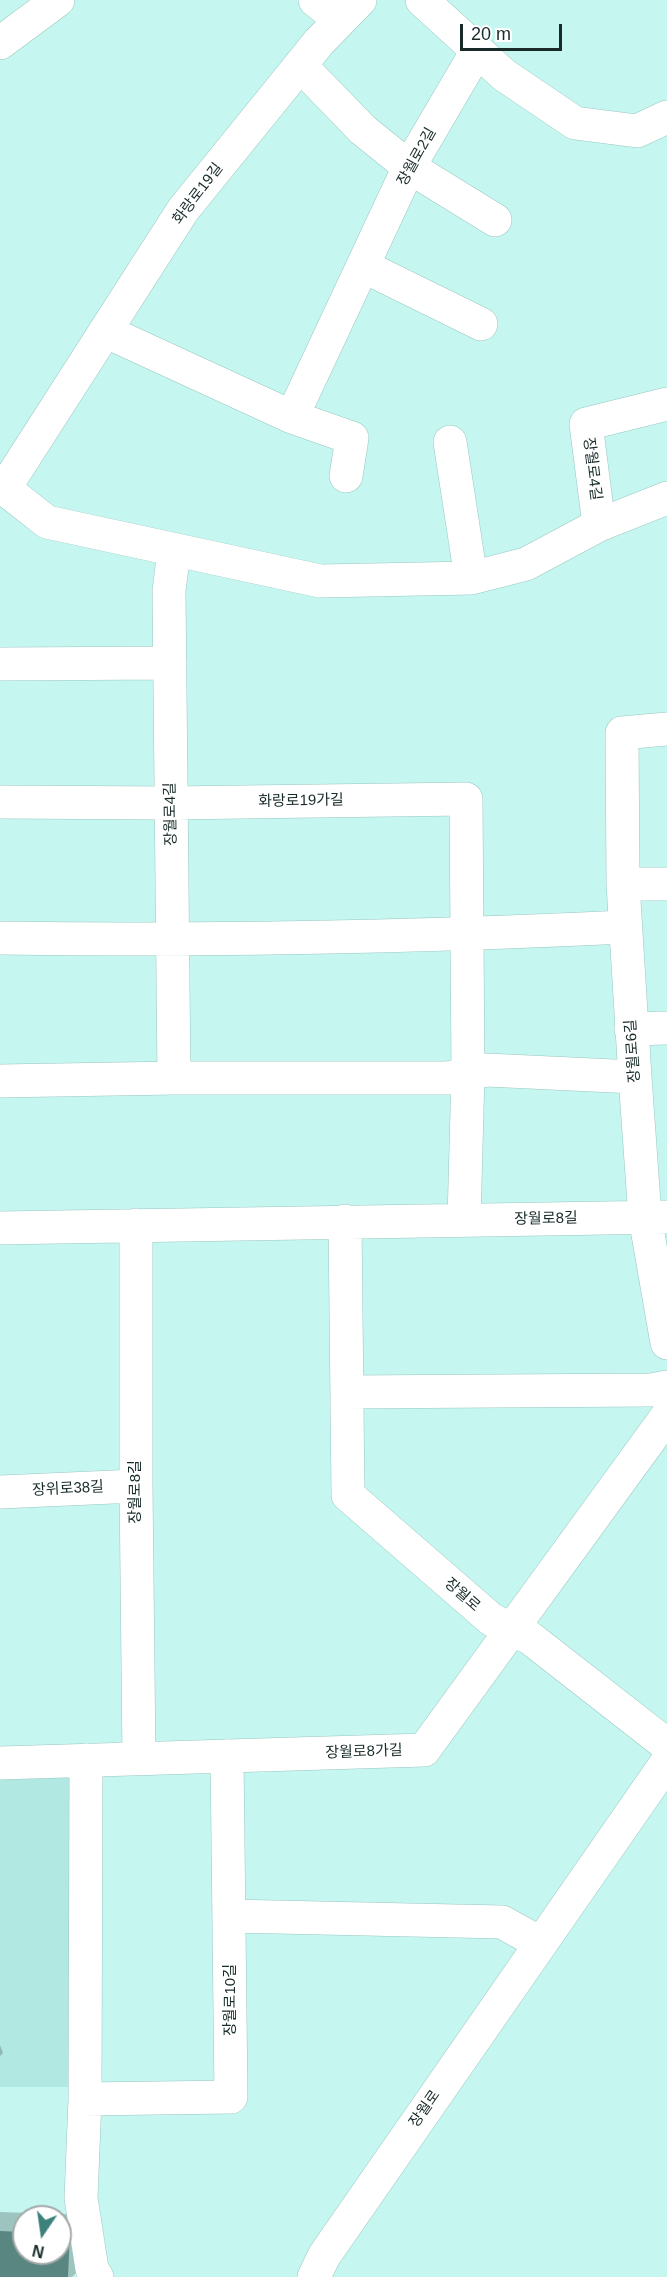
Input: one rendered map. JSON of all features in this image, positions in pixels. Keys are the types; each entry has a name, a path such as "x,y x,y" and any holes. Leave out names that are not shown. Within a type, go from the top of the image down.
{"street":[{"path":"0,43 58,0"},
{"name":"화랑로19길","path":"1,488 183,210 300,65 350,10 315,0"},
{"path":"422,0 504,75 575,123 637,131 667,117"},
{"name":"장월로2길","path":"292,417 409,167 477,51"},
{"path":"300,65 363,130 409,167 495,219"},
{"path":"363,266 481,324"},
{"path":"105,331 292,417 352,438 346,477"},
{"name":"장월로4길","path":"599,525 586,424 667,404"},
{"path":"450,441 471,578"},
{"name":"장월로4길","path":"1,488 47,522 320,581 471,578 526,564 599,525 667,498"},
{"name":"장월로4길","path":"174,550 169,591 174,1078"},
{"path":"0,664 170,663"},
{"name":"장월로6길","path":"656,1217 635,1077 631,1029 623,884 622,733 667,729"},
{"name":"화랑로19가길","path":"0,802 171,803 466,799 465,934 468,1074 464,1220"},
{"path":"623,884 667,884"},
{"path":"0,938 172,940 465,934 625,927"},
{"path":"631,1029 667,1028"},
{"path":"0,1081 174,1078 448,1078 487,1070 635,1077"},
{"path":"656,1217 667,1343"},
{"name":"장월로8길","path":"0,1228 656,1217"},
{"name":"장월로","path":"345,1221 348,1495 492,1620 530,1638 667,1745"},
{"name":"장월로8길","path":"136,1225 139,1758"},
{"path":"347,1392 651,1390 667,1387"},
{"name":"장월로8가길","path":"0,1763 424,1750 667,1416"},
{"name":"장위로38길","path":"0,1492 136,1486"},
{"name":"장월로10길","path":"84,2098 231,2097 227,1756"},
{"path":"86,1760 84,2098 81,2198 92,2269 97,2277"},
{"name":"장월로","path":"314,2277 324,2256 667,1762"},
{"path":"230,1916 502,1922 540,1943"}],"shaded area":[{"path":"0,1777 69,1777 69,2087 0,2087"}],"building":[{"path":"0,2231 12,2232 12,2265 69,2265 68,2277 0,2277"}]}
